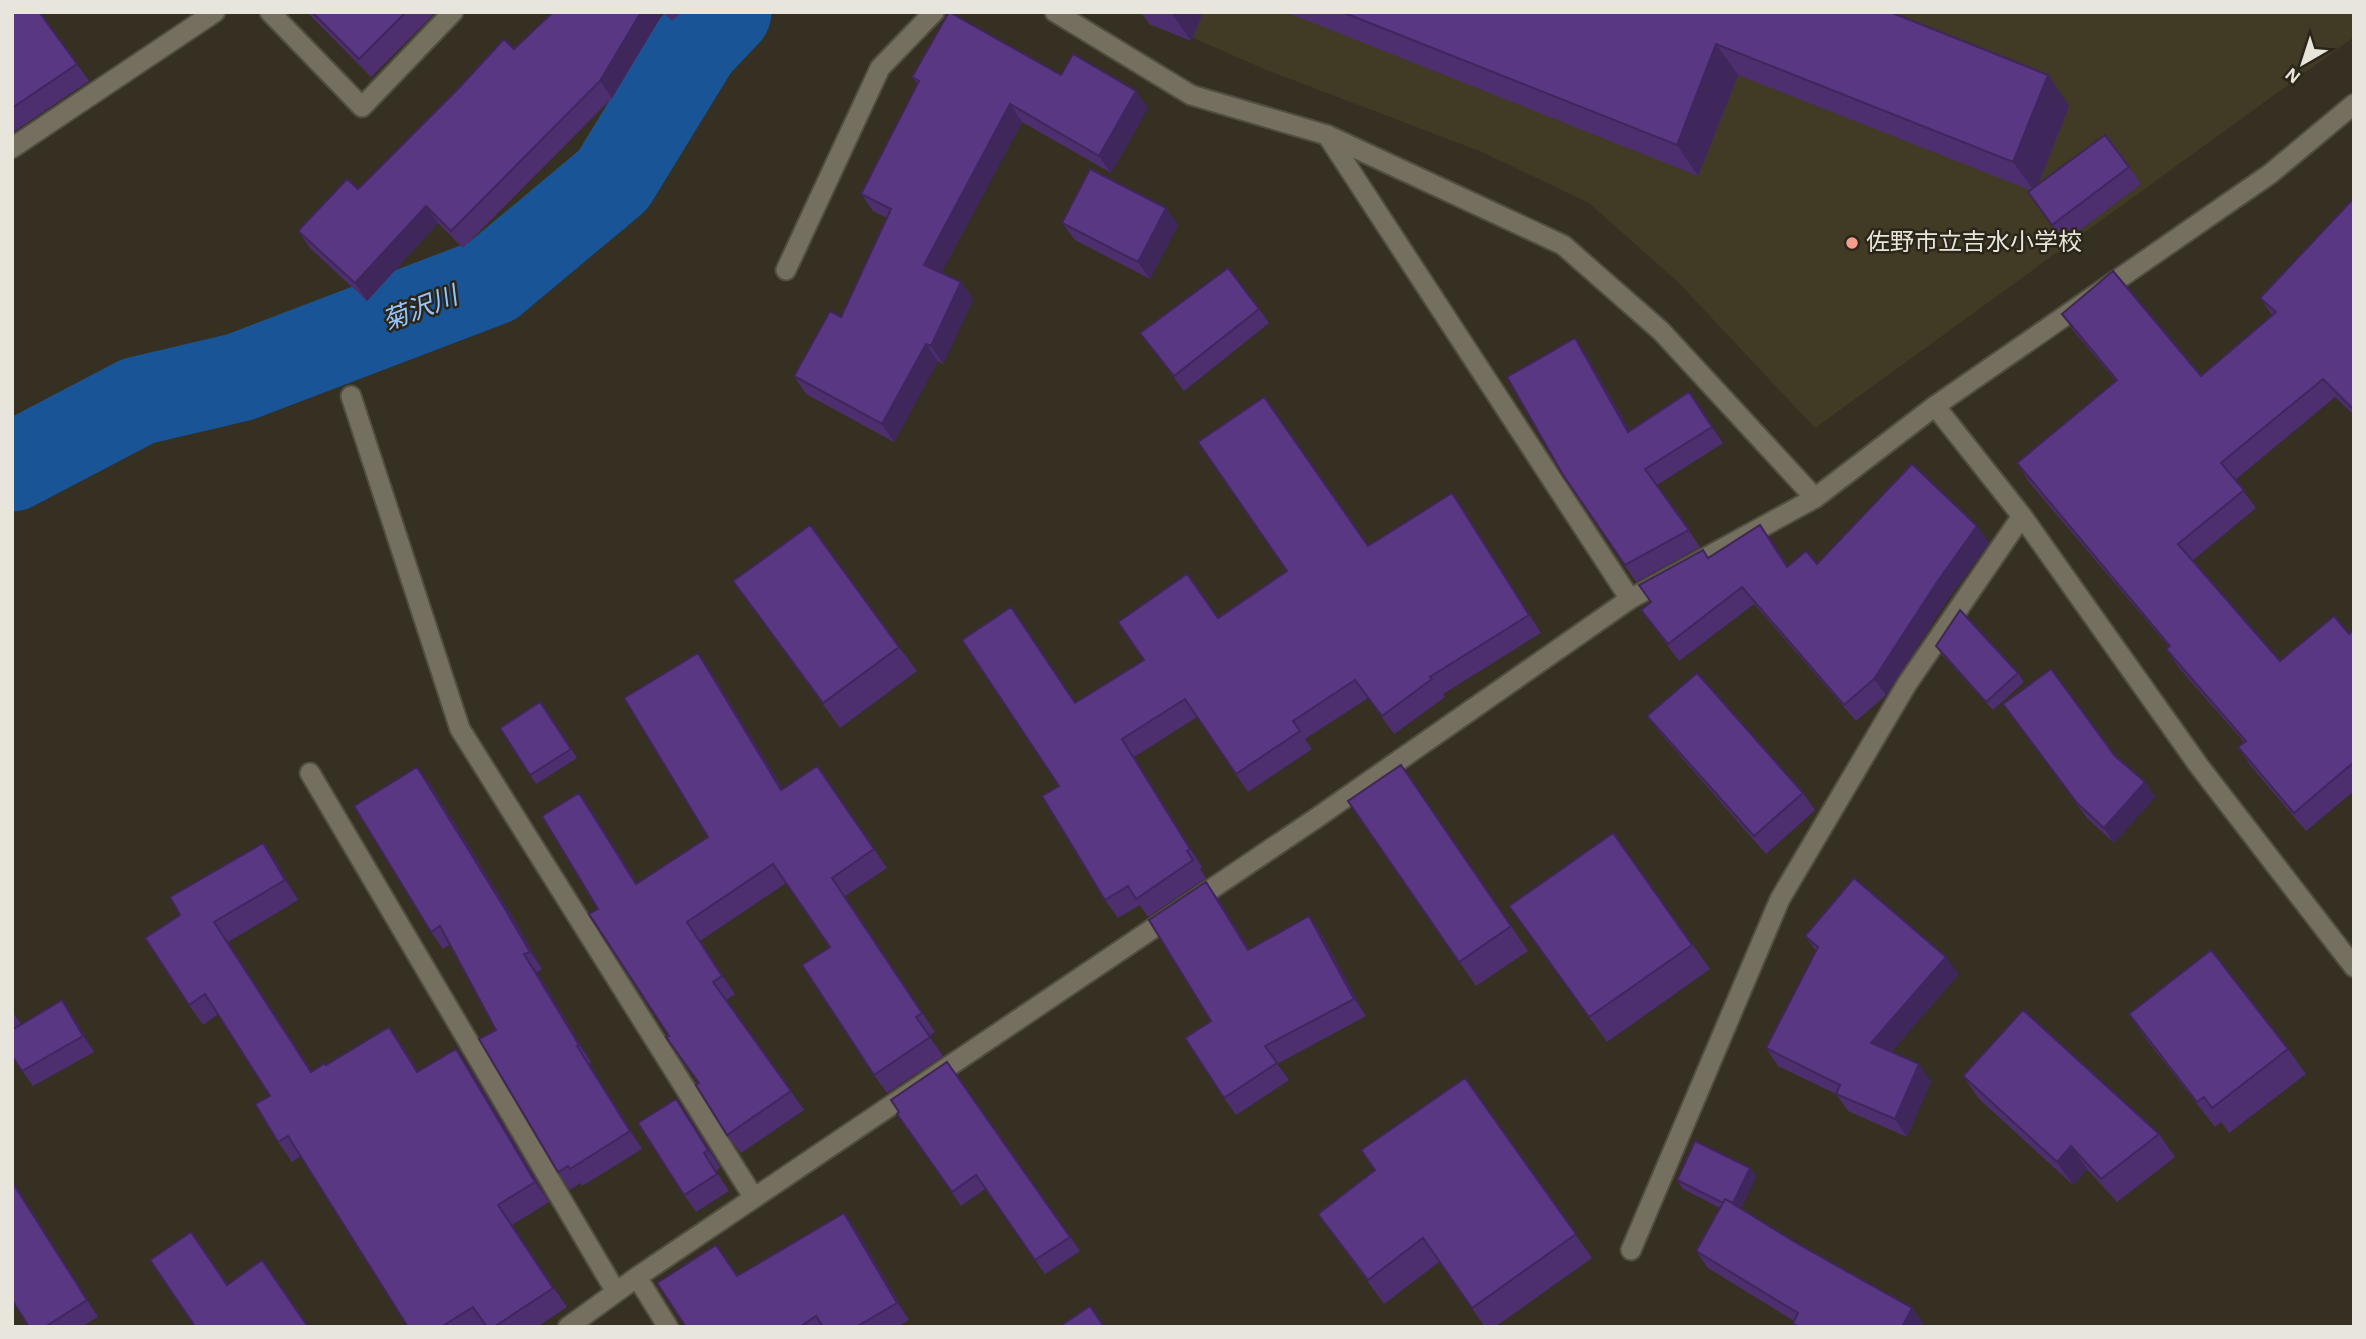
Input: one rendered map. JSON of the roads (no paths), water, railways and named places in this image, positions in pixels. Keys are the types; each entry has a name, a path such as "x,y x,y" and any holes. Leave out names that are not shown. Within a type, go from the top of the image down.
{"street":[{"path":"12,148 215,12"},
{"path":"270,12 362,107 453,12"},
{"path":"786,271 880,68 934,12"},
{"path":"1055,12 1191,95 1327,135 1563,245 1661,331 1815,498"},
{"path":"568,1327 637,1277 1315,818 1630,599 1815,498 1935,405 2270,174 2354,104"},
{"path":"1327,135 1630,599"},
{"path":"351,396 460,729 754,1198"},
{"path":"1935,405 2022,516 2199,766 2354,967"},
{"path":"1630,1250 1780,899 1907,684 2022,516"},
{"path":"310,773 616,1292"},
{"path":"637,1277 668,1327"}],"waterway":[{"name":"菊沢川","path":"12,467 138,401 240,377 492,281 613,180 695,46 727,12"}],"place":[{"name":"佐野市立吉水小学校","path":"1852,243"}]}
